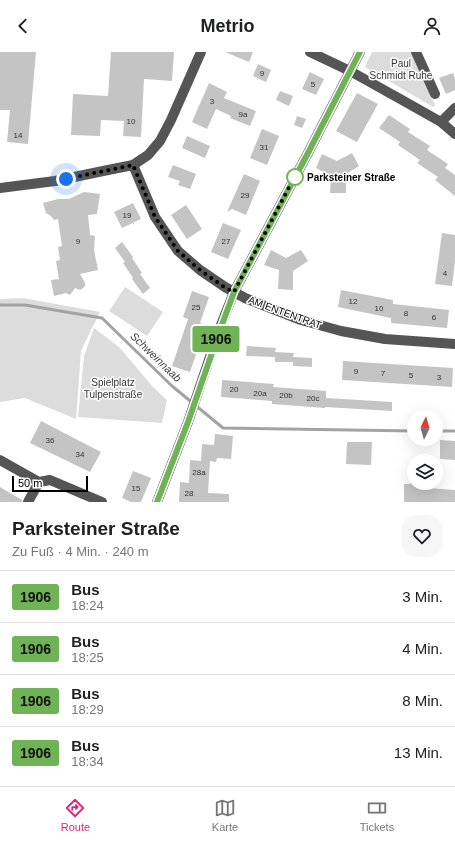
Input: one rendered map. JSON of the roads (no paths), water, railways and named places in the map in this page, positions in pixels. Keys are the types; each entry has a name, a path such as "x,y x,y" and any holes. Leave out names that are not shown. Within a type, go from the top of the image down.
{"street":[{"path":"0,188 55,181 133,165 148,155 160,141 171,120 201,52"},
{"path":"310,52 350,70 441,122 455,134"},
{"path":"157,502 188,422 234,292 360,52"},
{"path":"416,52 435,94"},
{"path":"441,122 455,108"},
{"name":"AM ENTENTRAT","path":"133,165 155,217 178,251 200,270 224,287 246,298 301,320 341,331 385,339 455,344"},
{"path":"0,460 40,482 50,480 102,502"},
{"path":"28,502 40,482"}],"waterway":[{"name":"Schweinnaab","path":"0,305 25,305 102,318 172,386 223,428 407,431"},
{"name":"Schweinnaab","path":"443,431 455,431"}],"place":[{"name":"Parksteiner Straße","path":"295,177"}],"park label":[{"name":"Paul Schmidt Ruhe","path":"401,68"},
{"name":"Spielplatz Tulpenstraße","path":"113,388"}]}
